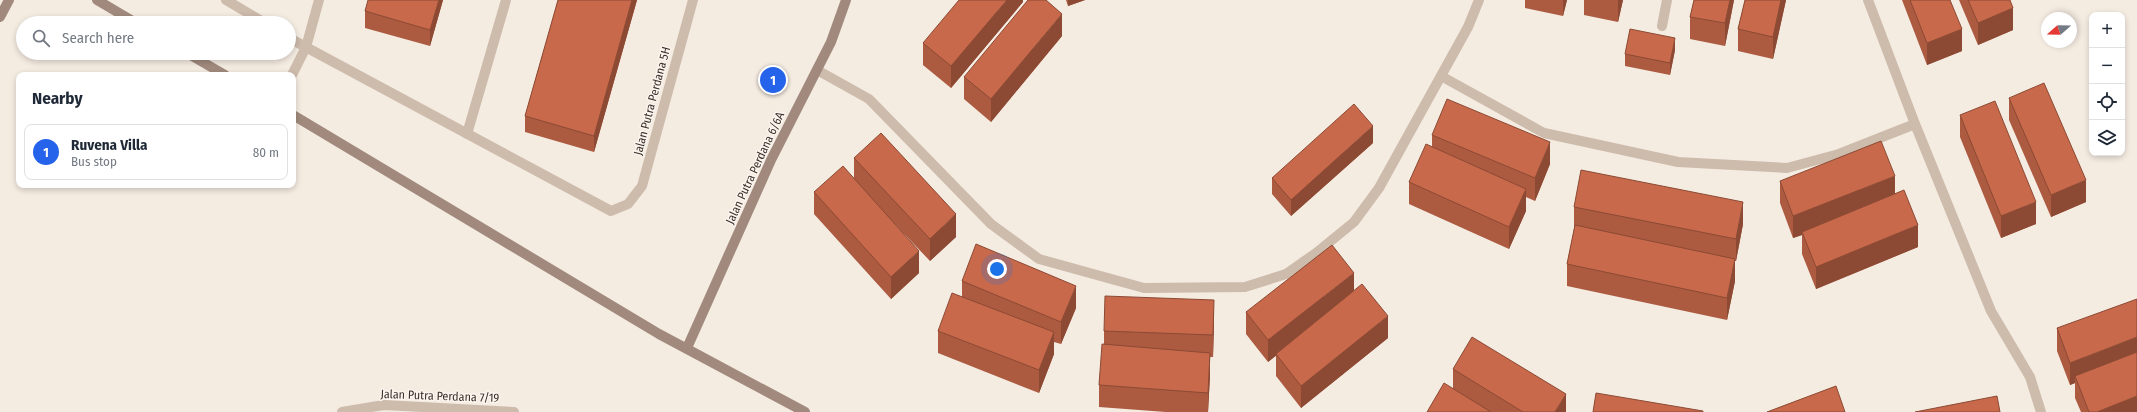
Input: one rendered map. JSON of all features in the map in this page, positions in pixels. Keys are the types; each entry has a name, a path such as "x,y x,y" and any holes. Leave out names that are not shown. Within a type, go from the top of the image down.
{"street":[{"path":"0,17 10,0"},
{"path":"97,0 124,16"},
{"path":"226,0 253,16"},
{"path":"294,72 306,48 319,0"},
{"path":"296,42 467,134 506,0"},
{"name":"Jalan Putra Perdana 5H","path":"467,134 611,211 628,204 642,186 692,0"},
{"name":"Jalan Putra Perdana 6/6A","path":"687,348 771,160 831,42 846,0"},
{"path":"817,70 869,99 991,224 1039,259 1144,288 1245,288 1286,274 1316,253 1354,222 1379,188 1468,27 1479,0"},
{"path":"1662,26 1667,0"},
{"path":"1868,0 1915,124 1991,311 2030,377 2041,412"},
{"path":"199,60 220,72"},
{"path":"1441,76 1544,133 1678,162 1787,168 1839,154 1915,124"},
{"path":"296,117 659,334 805,412"},
{"name":"Jalan Putra Perdana 7/19","path":"342,412 384,405 514,412"}],"building":[{"path":"368,0 439,0 430,30 365,11"},
{"path":"558,0 632,0 594,136 525,116"},
{"path":"959,0 1007,0 951,66 923,43"},
{"path":"1028,0 1046,0 1062,14 991,99 964,77"},
{"path":"1694,0 1730,0 1725,23 1690,17"},
{"path":"1745,0 1781,0 1773,37 1738,29"},
{"path":"1910,0 1950,0 1962,29 1927,43"},
{"path":"1968,0 2010,0 2013,8 1978,23"},
{"path":"1630,29 1675,38 1670,63 1625,54"},
{"path":"2044,83 2086,180 2051,195 2009,98"},
{"path":"1447,99 1550,142 1535,178 1432,135"},
{"path":"1995,101 2036,202 2001,216 1960,115"},
{"path":"1354,104 1373,126 1291,200 1272,178"},
{"path":"881,133 956,214 930,239 854,158"},
{"path":"1881,141 1895,176 1793,216 1780,181"},
{"path":"1426,144 1526,189 1509,227 1409,182"},
{"path":"843,166 919,251 891,277 814,192"},
{"path":"1581,170 1743,202 1736,239 1574,207"},
{"path":"1904,190 1918,225 1816,267 1802,232"},
{"path":"1575,225 1735,259 1727,298 1567,264"},
{"path":"976,244 1076,286 1061,322 962,281"},
{"path":"1332,245 1354,273 1268,340 1246,312"},
{"path":"1362,284 1388,316 1301,386 1276,354"},
{"path":"952,293 1054,332 1039,370 938,331"},
{"path":"1105,296 1214,300 1213,335 1104,331"},
{"path":"2137,299 2137,337 2070,363 2057,328"},
{"path":"1472,337 1566,394 1555,412 1523,412 1453,369"},
{"path":"1102,344 1210,353 1208,393 1099,385"},
{"path":"2137,352 2137,396 2097,412 2089,412 2075,376"},
{"path":"1444,383 1491,412 1427,412"},
{"path":"1836,386 1845,412 1767,412"},
{"path":"1596,393 1703,411 1703,412 1593,412"},
{"path":"1997,396 2000,412 1915,412"}],"place":[{"name":"Ruvena Villa","path":"773,80"}]}
